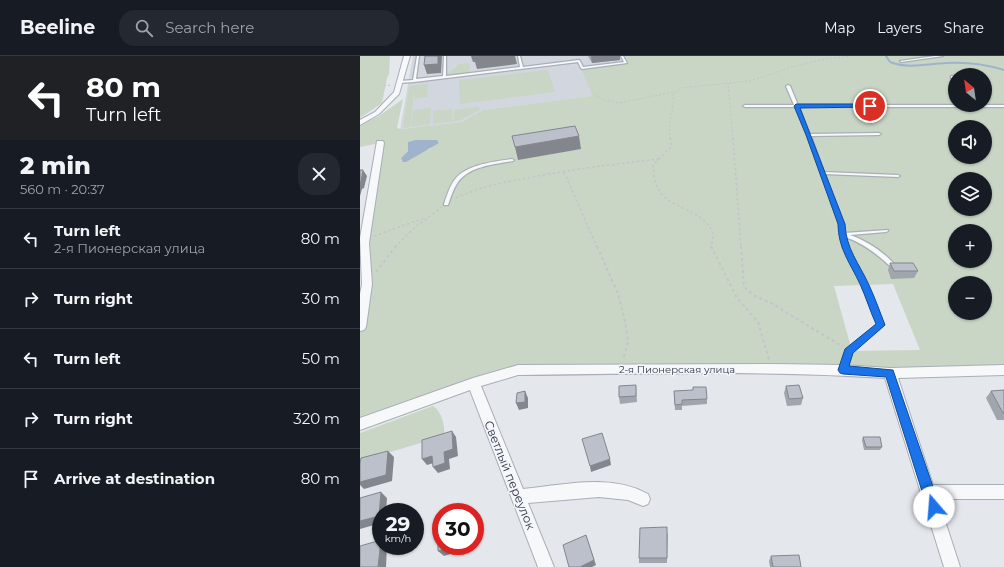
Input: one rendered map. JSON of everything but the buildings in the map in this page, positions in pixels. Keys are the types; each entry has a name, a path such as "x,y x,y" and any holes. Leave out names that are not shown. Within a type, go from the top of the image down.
{"street":[{"path":"360,122 377,113 390,102 397,93 397,84 407,56"},
{"path":"360,328 366,284 363,241 380,143"},
{"name":"2-я Пионерская улица","path":"360,424 497,374 518,370 772,369 843,370 890,373 1004,370"},
{"path":"890,373 952,567"},
{"name":"Светлый переулок","path":"474,383 520,497 546,567"},
{"path":"520,497 559,491 604,490 627,492 643,499"},
{"path":"929,492 1004,492"}],"lane":[{"path":"414,81 418,56"},
{"path":"444,77 445,56"},
{"path":"519,56 522,67"},
{"path":"577,56 582,68 626,63 622,56"},
{"path":"901,61 942,56"},
{"path":"397,84 579,61"},
{"path":"788,86 809,135 841,224 845,248 864,284 881,325 849,351 843,370"},
{"path":"745,106 948,105"},
{"path":"992,106 1004,106"},
{"path":"809,135 879,134"},
{"path":"446,204 453,185 462,176 486,165 512,160"},
{"path":"822,173 898,176"},
{"path":"842,234 886,231"},
{"path":"842,234 858,239 876,251 893,266"}],"path":[{"path":"594,94 604,100 619,103 674,92 681,88 690,86 750,81 795,66 825,59 851,56"},
{"path":"732,82 728,84 728,98 737,178 744,287 755,296 771,302 849,351"},
{"path":"384,86 397,84"},
{"path":"674,92 672,94 673,113 669,130 672,146 653,165 658,190 665,198 706,221 713,235 711,246 726,278 737,298 758,322 772,369"},
{"path":"366,284 375,275 394,246 407,232 446,204 475,189 564,172 659,159"},
{"path":"564,172 618,294 625,321 628,342 620,369"},
{"path":"363,241 426,217"}],"shaded area":[{"path":"413,56 731,56 592,96 483,110 461,122 400,129"}],"green space":[{"path":"360,56 390,56 389,74 382,103 360,118"},
{"path":"625,56 1004,56 1004,370 518,370 360,424 360,328 363,304 364,243 380,143 360,147 360,125 379,116 403,99 397,128 400,129 461,122 483,110 591,96 592,94 581,68 629,63","holes":["415,140 437,140 430,149 401,158 408,151 408,142","893,284 920,350 852,351 834,286"]},
{"path":"469,63 470,72 445,75 460,64"},
{"path":"548,70 555,92 460,104 459,80"},
{"path":"428,84 427,97 414,99 414,90 410,127 403,128 409,86"},
{"path":"480,107 480,109 461,120 454,121 454,110"},
{"path":"431,108 430,124 411,127 413,110"},
{"path":"452,109 453,121 433,124 433,111"},
{"path":"433,406 439,412 442,419 444,436 360,461 360,433"}],"water":[{"path":"415,140 437,140 439,143 406,162 403,162 401,158 408,151 408,142"}],"waterway":[{"path":"886,56 890,62 903,65 917,66 961,63 983,65 1004,70"}],"route":[{"path":"870,106 796,106 809,135 841,224 845,248 864,284 881,325 849,351 843,370 890,373 934,507"}]}
